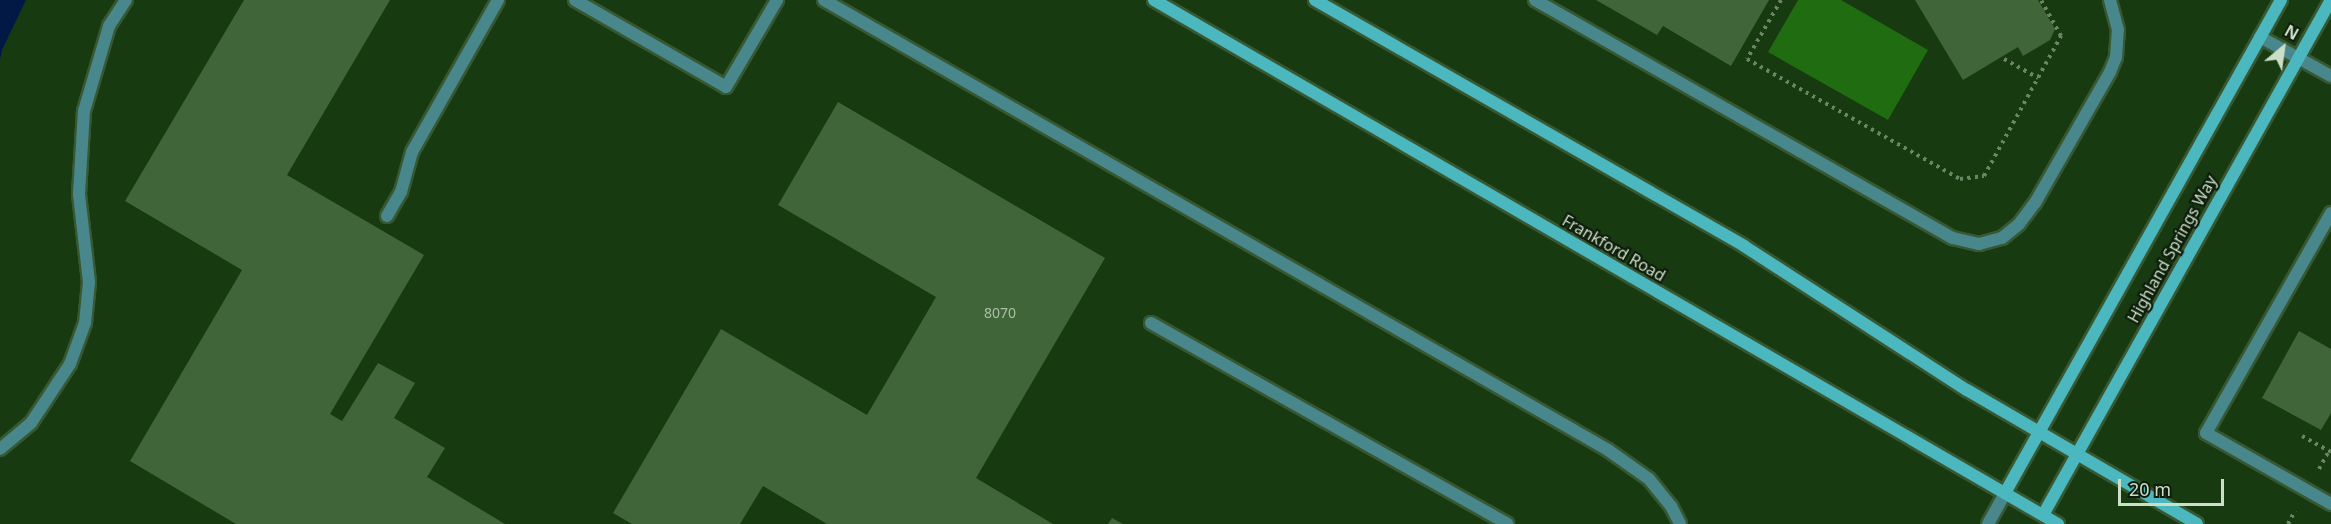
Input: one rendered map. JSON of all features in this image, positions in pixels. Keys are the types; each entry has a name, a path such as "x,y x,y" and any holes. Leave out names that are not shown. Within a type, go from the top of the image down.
{"main road":[{"name":"Frankford Road","path":"1154,0 2005,493 2041,520 2058,524"},
{"path":"1315,0 1744,246 1957,383 2197,524"},
{"name":"Highland Springs Way","path":"2005,493 2281,0"},
{"name":"Highland Springs Way","path":"2041,520 2331,0"}],"lane":[{"path":"0,449 31,423 70,364 85,323 89,282 79,194 84,111 109,26 126,0"},
{"path":"387,216 401,192 412,152 498,0"},
{"path":"575,0 726,87 777,0"},
{"path":"824,0 1608,450 1649,479 1671,506 1680,524"},
{"path":"1534,0 1953,238 1979,244 2002,238 2019,224 2110,72 2116,57 2118,30 2110,0"},
{"path":"2260,37 2331,76"},
{"path":"2331,213 2206,433 2331,504"},
{"path":"1151,323 1507,524"},
{"path":"1988,524 2005,493"}],"path":[{"path":"1781,0 1747,59 1960,179 1984,176 2061,36 2041,0"},
{"path":"2004,59 2038,78"},
{"path":"2302,436 2330,452 2318,471"},
{"path":"2288,524 2297,507"}],"green space":[{"path":"1798,0 1841,0 1928,50 1888,120 1768,52"}],"water":[{"path":"0,0 26,0 2,50 0,60"}],"building":[{"path":"244,0 390,0 287,175 424,255 330,414 342,421 378,363 415,383 394,418 445,448 427,477 505,524 236,524 130,461 242,270 125,201"},
{"path":"1596,0 1769,0 1731,66 1663,26 1657,35"},
{"path":"1915,0 2038,0 2055,29 2050,40 2023,56 2018,47 1963,80"},
{"path":"838,102 1105,258 976,478 1053,524 827,524 763,486 740,524 632,524 613,513 721,329 867,415 936,297 778,205"},
{"path":"2299,331 2331,349 2331,413 2321,430 2262,398"},
{"path":"1112,518 1123,524 1108,524"}]}
